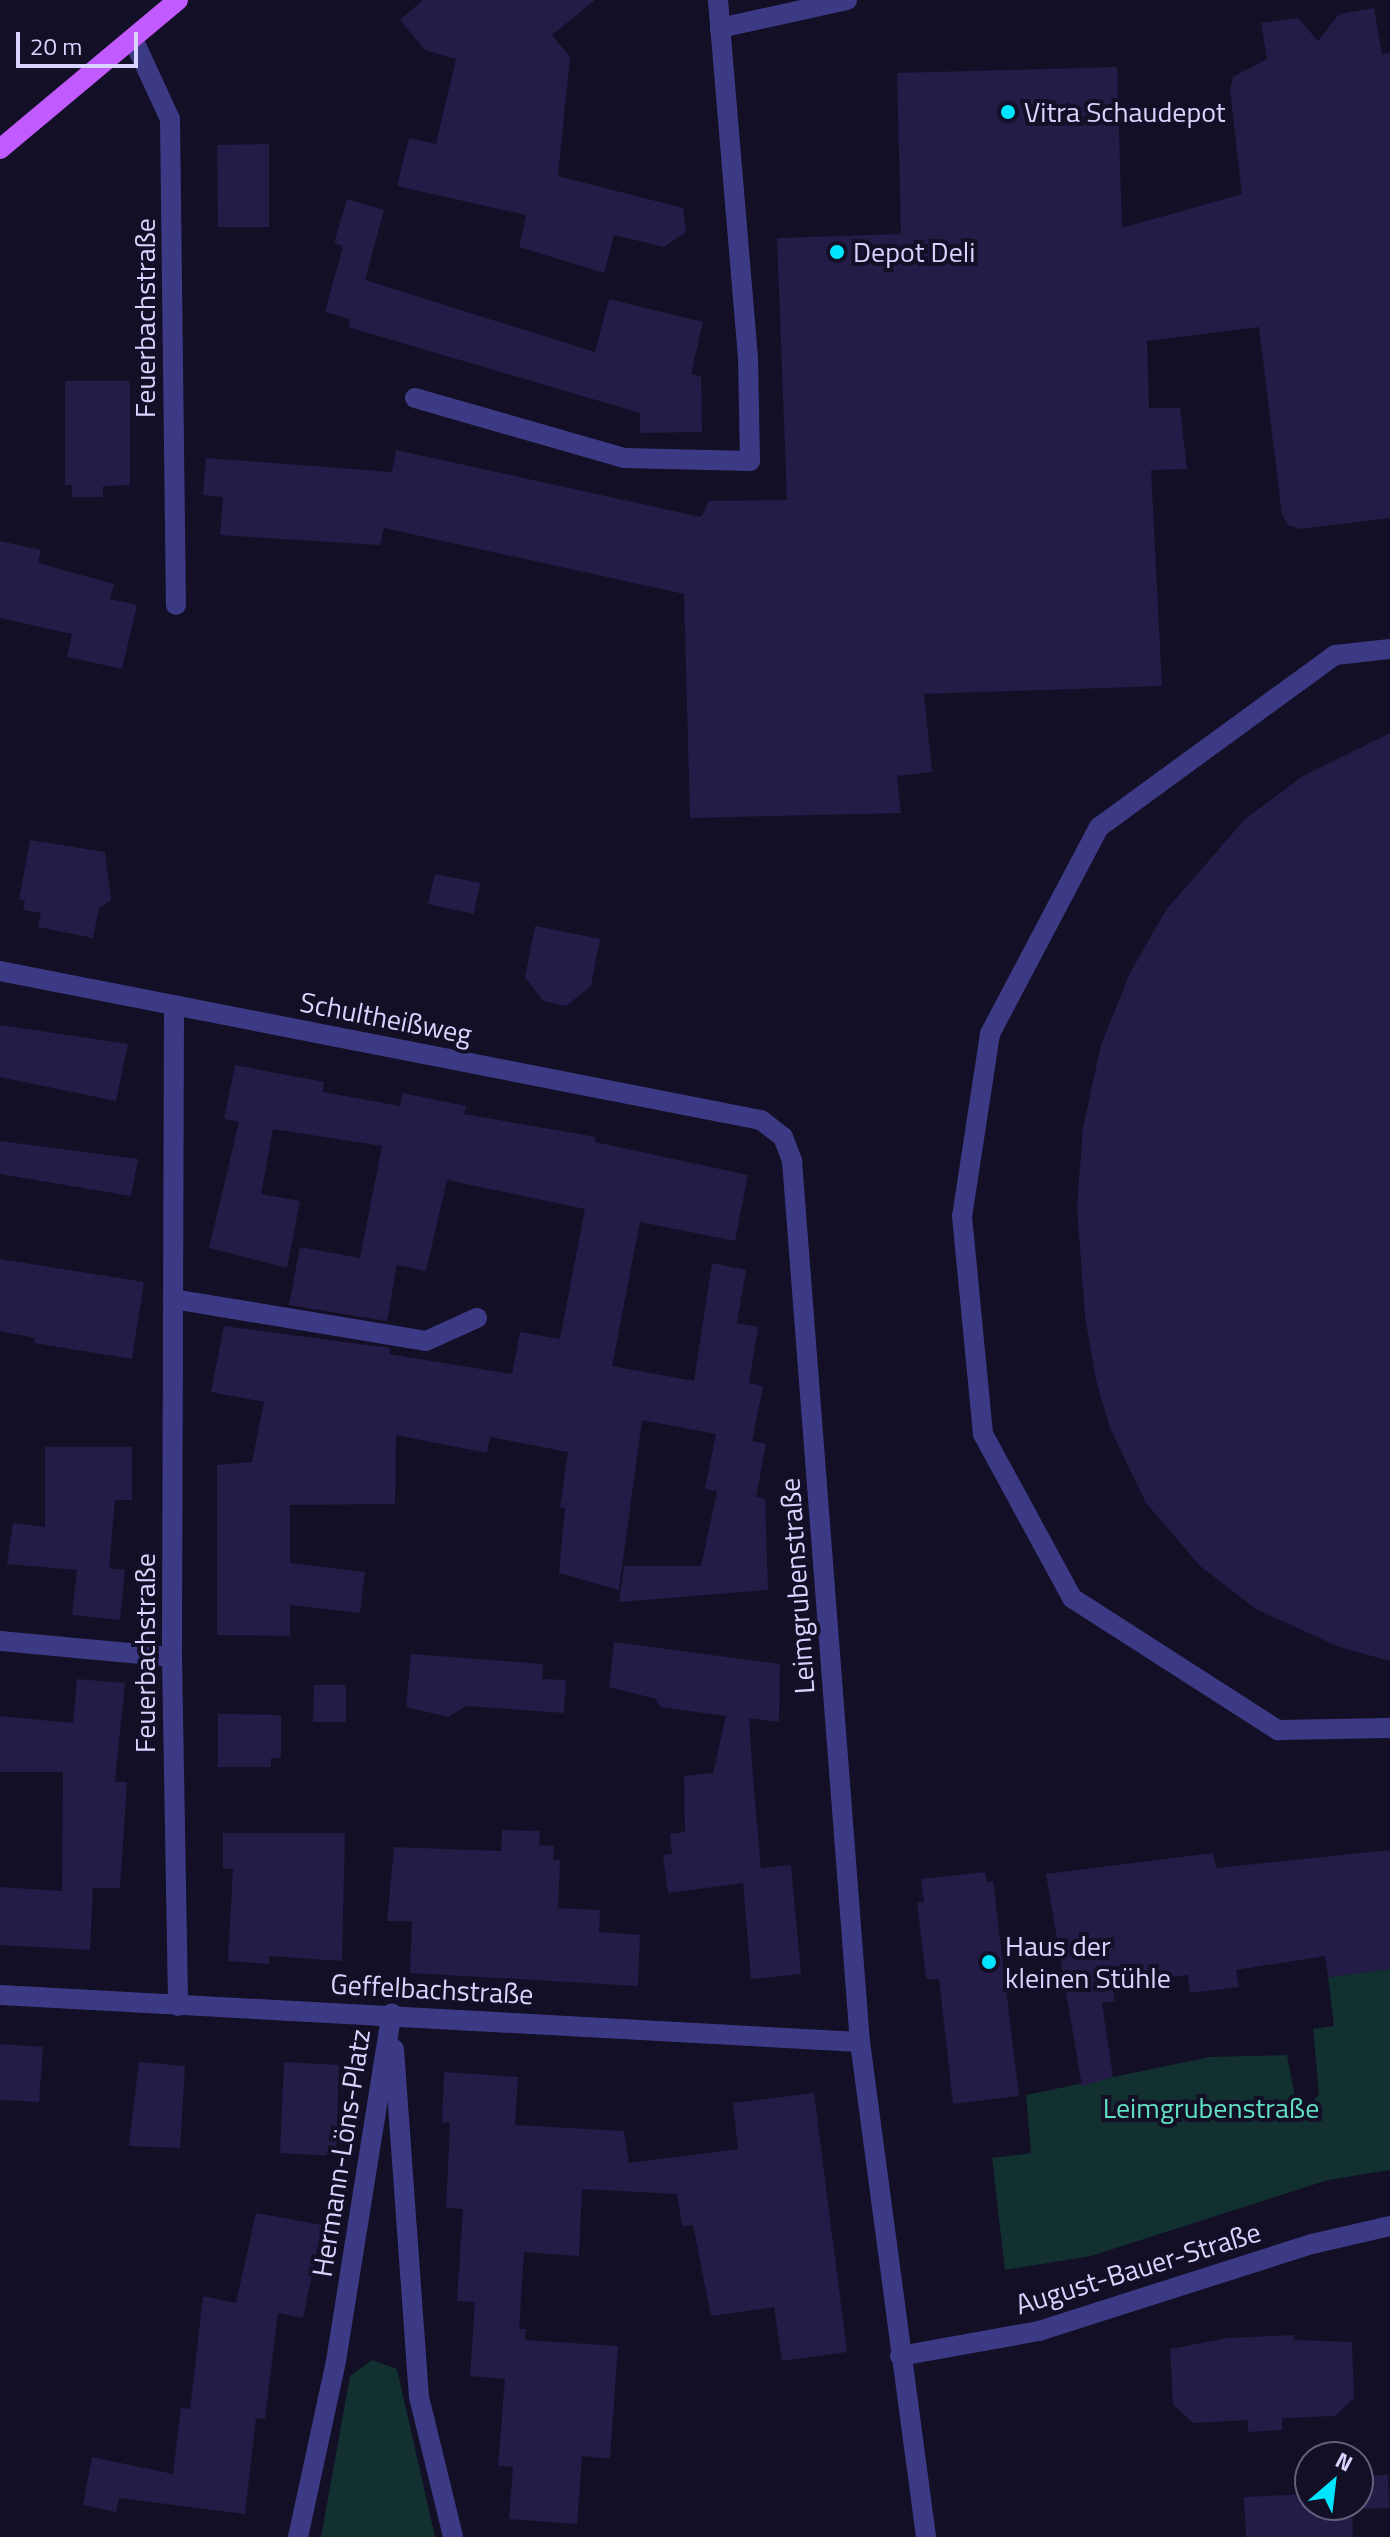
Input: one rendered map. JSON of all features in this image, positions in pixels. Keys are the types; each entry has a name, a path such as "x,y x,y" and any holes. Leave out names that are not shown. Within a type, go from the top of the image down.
{"main road":[{"path":"0,149 178,0"}],"street":[{"path":"415,398 624,458 750,461 748,358 718,0"},
{"path":"720,28 847,0"},
{"name":"Feuerbachstraße","path":"133,39 170,119 176,605"},
{"path":"1390,649 1335,655 1099,827 990,1034 962,1216 983,1434 1072,1598 1278,1730 1390,1728"},
{"name":"Schultheißweg","path":"0,971 761,1120"},
{"name":"Feuerbachstraße","path":"174,1005 172,1657 178,2006"},
{"name":"Leimgrubenstraße","path":"761,1120 783,1137 792,1161 860,2042 926,2537"},
{"path":"173,1299 426,1341 477,1318"},
{"path":"0,1641 172,1657"},
{"name":"Geffelbachstraße","path":"0,1995 178,2006 392,2013 860,2042"},
{"name":"Hermann-Löns-Platz","path":"298,2537 336,2361 392,2013"},
{"name":"Hermann-Löns-Platz","path":"392,2013 419,2397 453,2537"},
{"name":"August-Bauer-Straße","path":"900,2356 1039,2331 1312,2244 1390,2226"}],"green space":[{"path":"1390,1969 1390,2170 1328,2180 1091,2256 1005,2270 992,2158 1031,2153 1026,2095 1210,2057 1287,2055 1299,2117 1319,2094 1313,2029 1334,2026 1328,1977"},
{"path":"372,2360 397,2369 435,2537 321,2537 350,2376"}],"building":[{"path":"423,0 595,0 552,35 570,57 558,176 683,208 686,232 664,247 614,235 604,273 519,247 526,215 397,186 409,138 436,144 456,59 425,50 400,20"},
{"path":"1374,8 1382,54 1390,53 1390,518 1300,529 1288,525 1282,515 1259,327 1147,341 1149,408 1180,408 1187,469 1151,470 1162,686 924,694 932,772 897,776 901,813 690,818 684,594 384,528 380,545 220,535 223,497 203,495 206,458 392,472 396,450 701,517 709,501 787,500 777,238 901,234 897,73 1117,67 1122,228 1242,194 1230,90 1233,77 1267,59 1261,23 1298,18 1318,41 1339,14"},
{"path":"269,144 269,227 218,227 217,145"},
{"path":"347,199 384,210 365,280 595,352 609,299 703,322 691,374 701,376 702,432 640,433 640,413 348,327 350,319 325,312 343,246 334,243"},
{"path":"65,381 130,381 130,485 103,486 103,497 72,497 72,485 65,485"},
{"path":"0,541 41,550 38,563 114,584 110,599 137,605 122,669 67,657 72,634 0,618"},
{"path":"1390,733 1390,1661 1339,1647 1256,1609 1200,1566 1146,1503 1110,1428 1096,1380 1085,1317 1077,1207 1083,1128 1101,1045 1130,973 1166,910 1245,819 1303,776"},
{"path":"30,840 105,852 111,900 99,908 93,938 38,927 41,913 23,910 25,900 19,899"},
{"path":"435,874 480,883 474,914 428,904"},
{"path":"535,926 600,939 591,986 566,1006 543,1001 525,977"},
{"path":"0,1025 128,1044 116,1101 0,1077"},
{"path":"235,1065 324,1082 323,1092 400,1106 402,1093 466,1106 464,1114 596,1137 595,1142 748,1175 735,1241 640,1222 612,1366 694,1381 712,1263 746,1270 737,1323 758,1327 749,1383 763,1386 752,1441 766,1444 756,1497 765,1499 768,1590 619,1602 624,1566 701,1566 717,1491 705,1489 716,1434 642,1420 619,1590 559,1573 565,1508 560,1507 568,1452 490,1437 487,1453 396,1435 395,1504 290,1505 290,1563 365,1572 360,1613 290,1605 290,1636 217,1635 217,1465 252,1462 264,1402 211,1392 224,1326 390,1348 389,1354 512,1374 520,1332 560,1339 585,1209 447,1180 426,1271 397,1265 387,1321 289,1305 300,1247 360,1258 382,1146 273,1129 261,1194 300,1201 287,1268 209,1248 239,1122 224,1119"},
{"path":"0,1141 138,1159 131,1196 0,1174"},
{"path":"0,1259 144,1282 132,1359 34,1343 35,1338 0,1331"},
{"path":"45,1447 132,1447 132,1500 115,1500 109,1568 125,1570 120,1620 72,1615 77,1570 7,1564 13,1523 45,1527"},
{"path":"614,1642 780,1664 779,1722 749,1718 761,1868 791,1865 801,1974 751,1979 743,1883 668,1893 663,1855 672,1854 670,1834 685,1832 684,1776 713,1773 726,1716 660,1707 656,1699 609,1687"},
{"path":"411,1654 543,1664 542,1679 566,1680 564,1713 467,1706 448,1717 406,1707"},
{"path":"77,1679 125,1683 115,1782 127,1782 120,1888 93,1888 90,1950 0,1945 0,1887 62,1891 63,1772 0,1772 0,1716 73,1723"},
{"path":"314,1685 346,1685 346,1722 313,1722"},
{"path":"218,1714 281,1715 281,1758 271,1758 271,1767 218,1767"},
{"path":"502,1830 540,1831 539,1845 554,1846 553,1860 560,1860 558,1908 600,1910 599,1932 640,1935 638,1986 410,1973 412,1921 387,1921 394,1847 501,1851"},
{"path":"223,1833 345,1833 342,1961 269,1956 269,1964 228,1961 233,1869 223,1869"},
{"path":"1390,1850 1390,1969 1328,1977 1325,1956 1236,1970 1239,1987 1190,1993 1188,1975 1112,1983 1115,2001 1102,2003 1113,2077 1082,2086 1046,1874 1213,1853 1216,1868"},
{"path":"985,1872 987,1882 993,1881 1019,2096 953,2104 939,1979 926,1979 917,1902 924,1902 921,1879"},
{"path":"0,2044 43,2047 39,2102 0,2100"},
{"path":"139,2062 185,2066 180,2148 129,2146"},
{"path":"284,2062 339,2065 336,2156 280,2153"},
{"path":"444,2072 518,2077 515,2125 624,2131 629,2163 738,2149 733,2103 814,2093 847,2352 782,2361 774,2307 711,2316 693,2225 682,2226 677,2194 582,2189 579,2256 524,2252 519,2329 526,2329 525,2340 618,2346 610,2459 582,2456 577,2524 509,2519 513,2467 498,2466 505,2379 470,2376 475,2302 457,2301 463,2209 446,2208 450,2123 442,2122"},
{"path":"256,2213 322,2225 303,2318 278,2313 265,2419 256,2418 245,2514 119,2498 116,2512 83,2505 92,2457 173,2474 181,2408 190,2409 203,2296 236,2303"},
{"path":"1294,2335 1294,2340 1352,2342 1354,2398 1335,2416 1282,2418 1282,2430 1248,2432 1248,2420 1193,2423 1173,2404 1170,2349 1228,2338"},
{"path":"1374,2475 1388,2475 1389,2508 1374,2508"},
{"path":"1294,2495 1294,2521 1352,2521 1353,2537 1246,2537 1244,2497"}],"place":[{"name":"Vitra Schaudepot","path":"1008,112"},
{"name":"Depot Deli","path":"837,252"},
{"name":"Haus der kleinen Stühle","path":"989,1962"}]}
